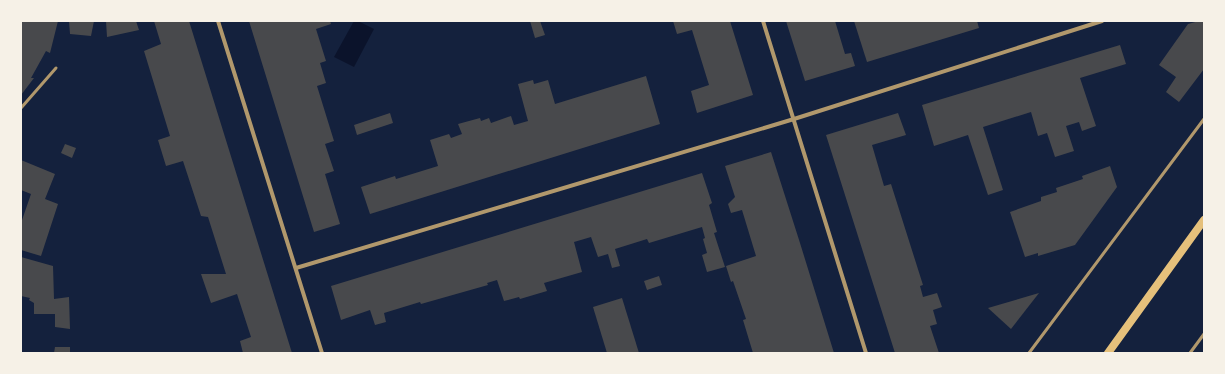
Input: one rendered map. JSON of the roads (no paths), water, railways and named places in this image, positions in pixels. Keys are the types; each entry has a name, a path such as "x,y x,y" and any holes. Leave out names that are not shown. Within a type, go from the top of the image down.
{"main road":[{"path":"1108,353 1204,220"}],"street":[{"path":"218,21 322,353"},
{"path":"763,21 866,353"},
{"path":"296,268 794,119 1102,21"}],"lane":[{"path":"21,108 56,68"},
{"path":"1029,353 1204,119"},
{"path":"1190,353 1204,334"}],"water":[{"path":"354,21 358,21 374,29 354,67 334,57"}]}
